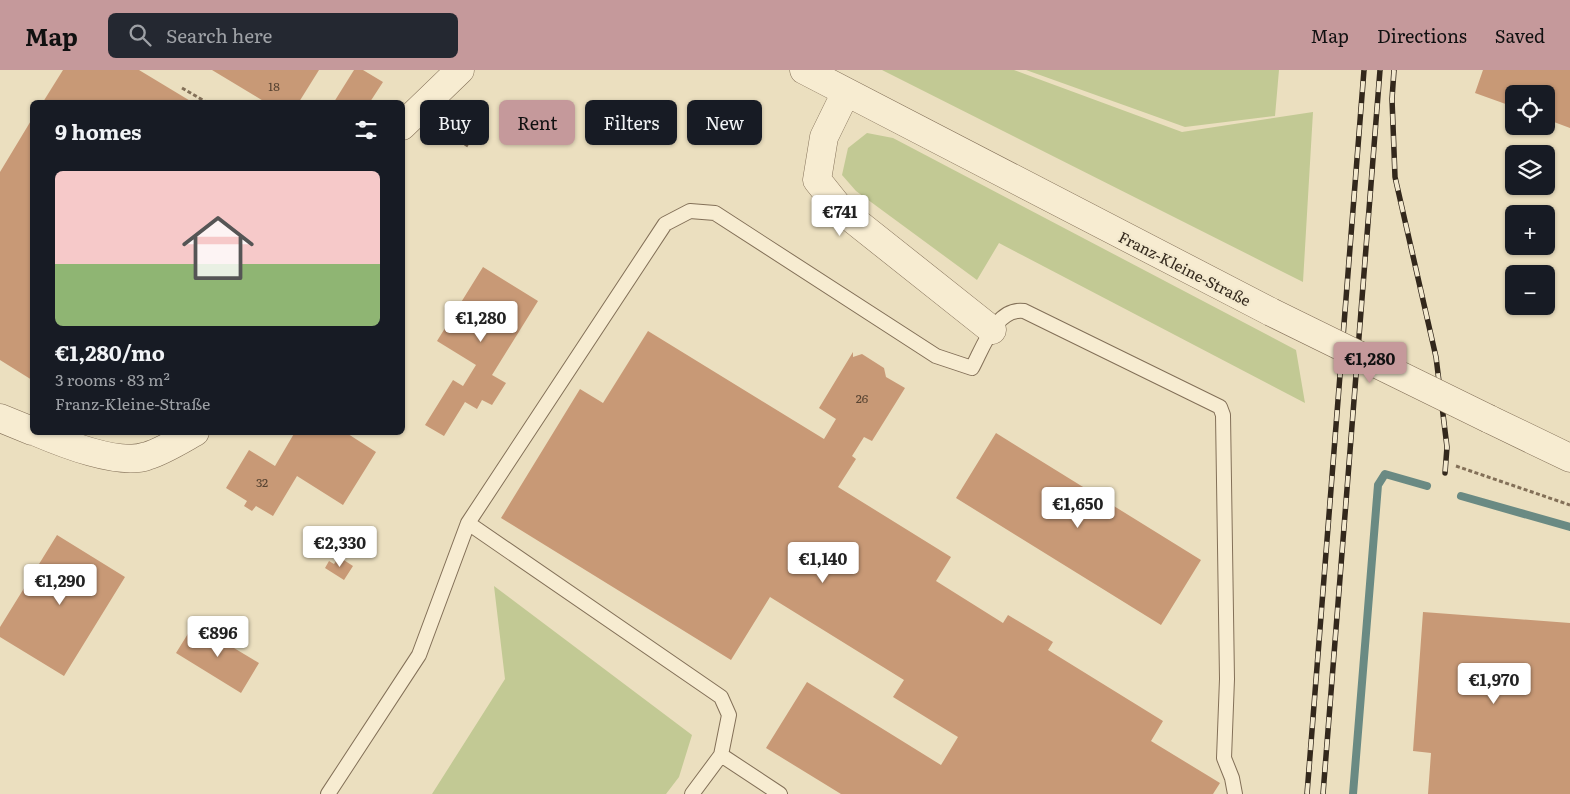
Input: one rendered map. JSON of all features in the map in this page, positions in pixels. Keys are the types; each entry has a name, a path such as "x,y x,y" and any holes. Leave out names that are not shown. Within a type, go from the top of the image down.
{"street":[{"path":"409,120 460,70"},
{"name":"Franz-Kleine-Straße","path":"804,70 1271,312 1570,458"},
{"path":"846,92 824,137 817,180 840,210 992,330"},
{"path":"0,418 30,430"},
{"path":"41,435 68,446 108,457 145,457 189,435"}],"lane":[{"path":"328,794 419,655 468,523 665,224 690,211 715,212 936,356 972,368 992,330 1006,313 1015,310 1024,311 1220,407 1223,415 1226,651 1224,758 1232,778 1235,794"},
{"path":"468,523 721,697 729,715 721,755 692,794"},
{"path":"721,755 780,794"}],"path":[{"path":"182,88 203,100"},
{"path":"409,120 468,146"},
{"path":"1456,466 1570,505"}],"green space":[{"path":"882,70 1014,70 1182,132 1313,112 1303,282"},
{"path":"1026,70 1279,70 1275,116 1185,127"},
{"path":"867,133 893,138 1296,350 1305,403 999,243 977,280 856,191 842,175 848,148"},
{"path":"494,586 692,735 679,777 666,794 432,794 505,679"}],"building":[{"path":"63,70 139,70 189,100 44,100"},
{"path":"212,70 319,70 300,100 262,100"},
{"path":"354,70 363,70 383,82 371,100 335,100"},
{"path":"1483,70 1570,70 1570,128 1555,122 1555,85 1505,85 1505,104 1475,93"},
{"path":"30,122 30,379 0,360 0,172"},
{"path":"483,267 538,301 492,375 506,383 492,405 482,400 477,409 465,402 444,436 425,425 453,380 463,386 476,365 437,341"},
{"path":"648,331 824,439 836,419 819,408 853,352 853,357 862,354 884,368 886,377 905,388 872,441 864,437 852,456 856,459 838,487 951,557 936,581 1003,623 1008,615 1053,642 1048,650 1163,721 1151,741 1220,783 1213,794 841,794 766,748 807,682 941,765 958,737 893,697 904,680 770,597 731,660 501,518 580,389 603,403"},
{"path":"996,433 1201,560 1161,625 956,498"},
{"path":"293,435 350,435 376,452 343,505 297,476 273,516 256,506 252,511 244,506 247,501 226,488 249,450 275,466"},
{"path":"57,535 125,577 64,676 0,637 0,627"},
{"path":"339,557 353,566 344,580 325,568 329,561 334,564"},
{"path":"1423,612 1570,623 1570,794 1428,794 1431,753 1413,751"},
{"path":"194,624 259,663 241,693 176,653"}],"waterway":[{"path":"1353,794 1378,485 1385,474 1427,486"},
{"path":"1461,496 1570,527"}],"railway":[{"path":"1307,794 1364,70"},
{"path":"1323,794 1380,70"},
{"path":"1394,70 1392,99 1395,177 1436,357 1447,447 1445,473"}]}
